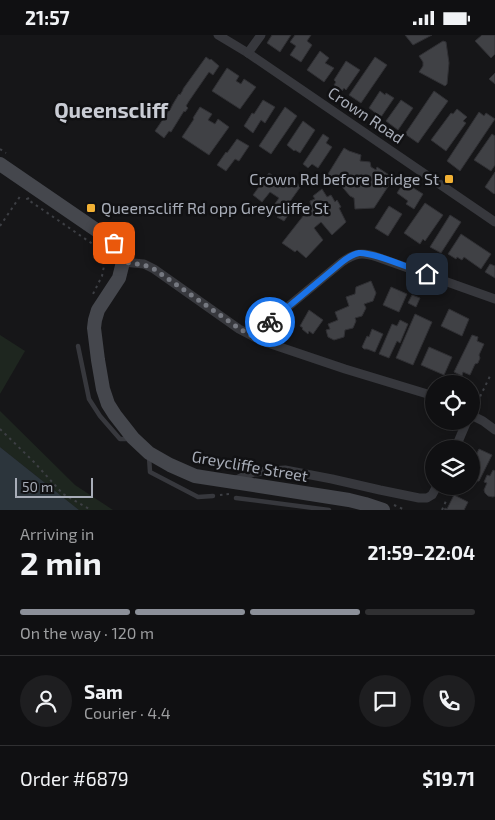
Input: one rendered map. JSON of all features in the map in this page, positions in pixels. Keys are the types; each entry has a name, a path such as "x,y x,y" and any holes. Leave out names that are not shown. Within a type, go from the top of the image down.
{"main road":[{"path":"0,164 114,243 120,250 123,262"},
{"name":"Greycliffe Street","path":"123,262 119,279 98,310 94,320 94,328 103,389 108,404 134,438 149,453 186,473 204,479 349,500 365,503 383,510"}],"street":[{"name":"Crown Road","path":"218,35 248,53 495,222"},
{"path":"248,53 261,35"},
{"path":"254,337 342,262 350,256 361,253 495,299"},
{"path":"123,262 144,265 154,269 254,337 345,369 425,393"},
{"path":"480,420 495,430"},
{"path":"232,482 254,472 285,470 412,497 427,498 432,495"}],"lane":[{"path":"78,346 89,399 96,411 120,439 134,438"},
{"path":"149,453 150,472 198,497 214,495"},
{"path":"236,498 328,510"}],"path":[{"path":"0,226 22,195"},
{"path":"28,199 100,249 104,261 102,276 91,299"},
{"path":"480,397 491,374"},
{"path":"0,429 63,494 91,510"},
{"path":"214,495 231,494 236,498"},
{"path":"442,510 446,501"}],"shaded area":[{"path":"0,335 25,351 0,394"},
{"path":"0,411 75,485 113,510 79,510 0,447"},
{"path":"0,447 79,510 0,510"}],"building":[{"path":"272,35 291,35 280,52 267,43"},
{"path":"295,35 311,35 307,41 312,45 301,62 290,55 296,46 290,42"},
{"path":"405,35 432,35 413,45"},
{"path":"482,35 495,35 495,54 491,58 475,41"},
{"path":"443,41 446,42 449,63 447,84 445,86 419,72 423,62 419,56"},
{"path":"320,51 329,58 325,63 334,68 324,82 307,70"},
{"path":"206,57 219,66 213,75 209,72 186,106 188,108 184,111 171,132 169,131 164,138 155,131"},
{"path":"375,57 387,65 361,103 349,95"},
{"path":"346,61 360,70 346,90 344,88 342,91 334,85 336,82 334,80"},
{"path":"227,68 239,76 236,81 241,84 244,79 256,87 240,109 212,91"},
{"path":"495,73 495,84 489,79"},
{"path":"380,91 394,98 381,117 369,108"},
{"path":"434,91 448,101 418,143 405,134"},
{"path":"263,100 275,107 265,123 261,120 253,133 244,126"},
{"path":"401,100 413,108 398,130 386,121"},
{"path":"200,107 212,114 208,120 215,124 218,119 229,127 209,155 182,137"},
{"path":"285,107 297,116 271,154 259,146"},
{"path":"457,109 467,117 463,121 466,123 446,151 431,140 451,113 453,114"},
{"path":"479,112 484,116 486,113 495,119 460,171 447,161"},
{"path":"303,121 315,130 300,153 287,145"},
{"path":"323,134 329,138 326,143 332,147 318,168 312,164 308,168 303,164"},
{"path":"492,134 495,136 495,165 491,171 474,160"},
{"path":"237,139 249,146 239,161 235,159 226,171 217,165"},
{"path":"344,148 361,155 360,161 370,162 371,167 376,170 377,167 389,175 391,182 374,208 355,209 354,198 338,182 334,185 328,174"},
{"path":"495,172 495,193 494,194 485,187"},
{"path":"269,173 288,187 293,180 301,186 286,207 291,211 284,221 277,217 280,214 272,208 279,198 270,192 262,202 253,195"},
{"path":"404,182 423,194 414,209 406,204 408,201 397,193"},
{"path":"322,189 327,197 331,195 335,202 337,200 346,222 332,235 321,222 314,228 323,240 306,258 297,250 295,252 282,243 311,206 310,201 315,199 313,196"},
{"path":"425,203 443,215 425,241 423,239 420,244 404,233"},
{"path":"389,206 402,214 388,236 375,228"},
{"path":"450,215 461,222 441,253 430,247"},
{"path":"461,234 491,254 481,269 464,257 462,260 457,257 456,259 448,254"},
{"path":"490,264 495,266 495,278 485,272"},
{"path":"371,281 376,293 373,301 364,304 366,308 362,316 355,318 356,321 353,328 345,330 344,337 334,340 328,337 326,330 330,329 328,324 338,320 335,312 349,306 346,297 355,294 356,287"},
{"path":"391,287 407,294 399,312 383,305"},
{"path":"412,295 420,298 416,307 408,303"},
{"path":"449,309 469,319 462,336 441,326"},
{"path":"309,310 323,320 313,334 309,331 308,334 300,326"},
{"path":"415,314 432,322 413,365 396,358"},
{"path":"400,320 408,324 400,343 397,341 389,358 379,354 392,324 397,326"},
{"path":"372,329 383,334 375,352 362,347"},
{"path":"472,335 478,337 477,341 484,344 478,363 475,364 470,375 463,372 462,375 460,375 454,372"},
{"path":"429,347 452,357 444,375 421,365"},
{"path":"480,449 492,455 480,479"},
{"path":"493,470 495,471 495,496 493,497 485,493 484,490 487,483 484,482 487,475 490,476"},
{"path":"454,495 468,502 464,510 444,510 445,508 447,509"}],"way so far":[{"path":"114,243 120,250 123,262 137,263 154,269 254,337 270,322"}],"place":[{"name":"Crown Rd before Bridge St","path":"449,179"},
{"name":"Queenscliff Rd opp Greycliffe St","path":"91,208"}],"district":[{"name":"Queenscliff","path":"111,111"}],"route":[{"path":"270,322 342,262 356,254 370,254 427,274"}]}
